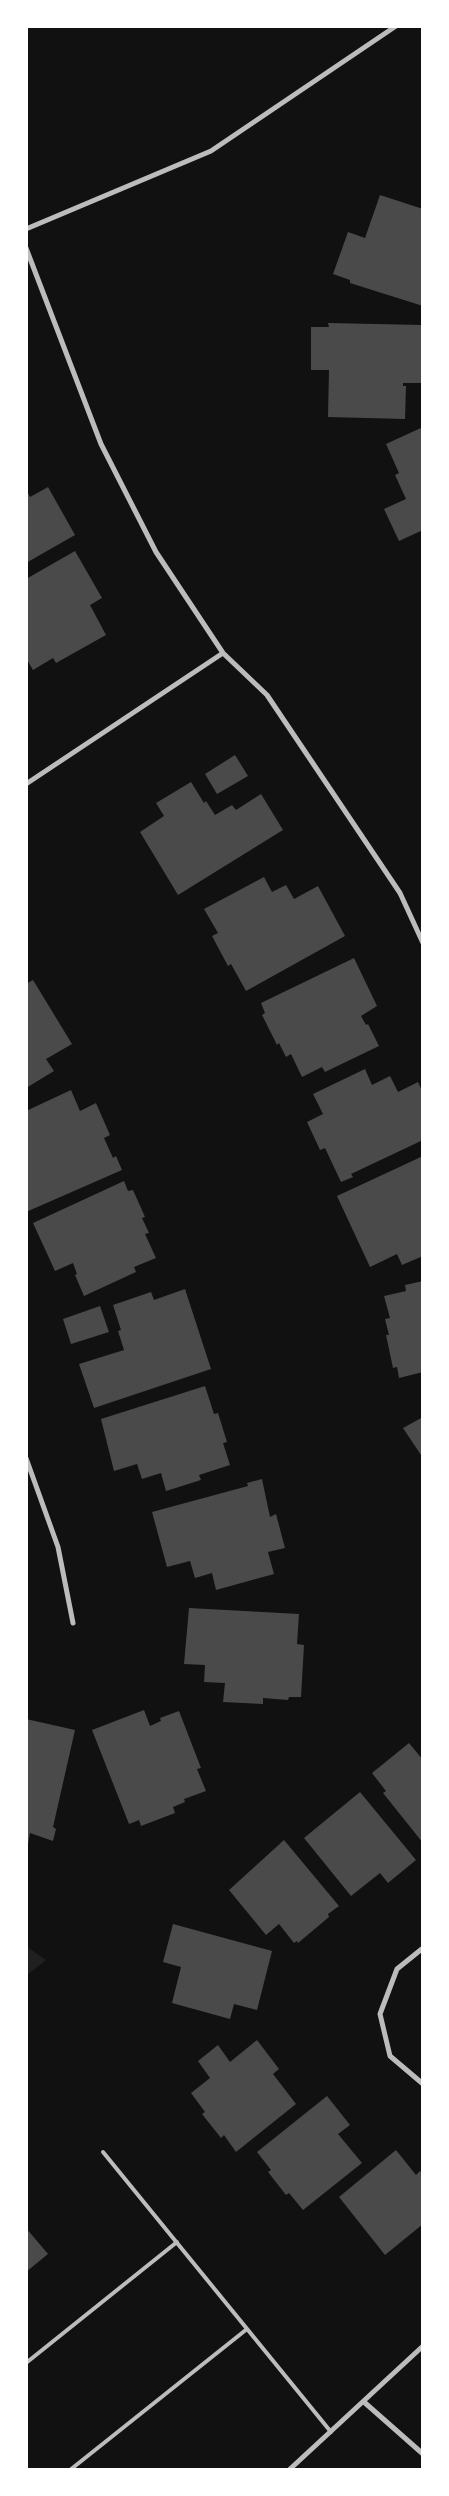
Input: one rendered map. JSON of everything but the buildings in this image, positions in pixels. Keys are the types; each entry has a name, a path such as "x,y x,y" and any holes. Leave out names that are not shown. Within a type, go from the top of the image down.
{"street":[{"path":"26,229 211,151 396,26"},
{"path":"26,248 101,444 156,552 223,653 267,694 400,893 423,943"},
{"path":"26,784 223,653"},
{"path":"26,1458 58,1547 73,1623"},
{"path":"423,1948 397,1969 380,2014 390,2056 423,2084"},
{"path":"289,2470 423,2346"},
{"path":"364,2402 423,2454"}],"lane":[{"path":"103,2152 331,2432"},
{"path":"26,2363 176,2242"},
{"path":"70,2470 247,2329"}],"shaded area":[{"path":"26,1946 46,1960 26,1976"}]}
